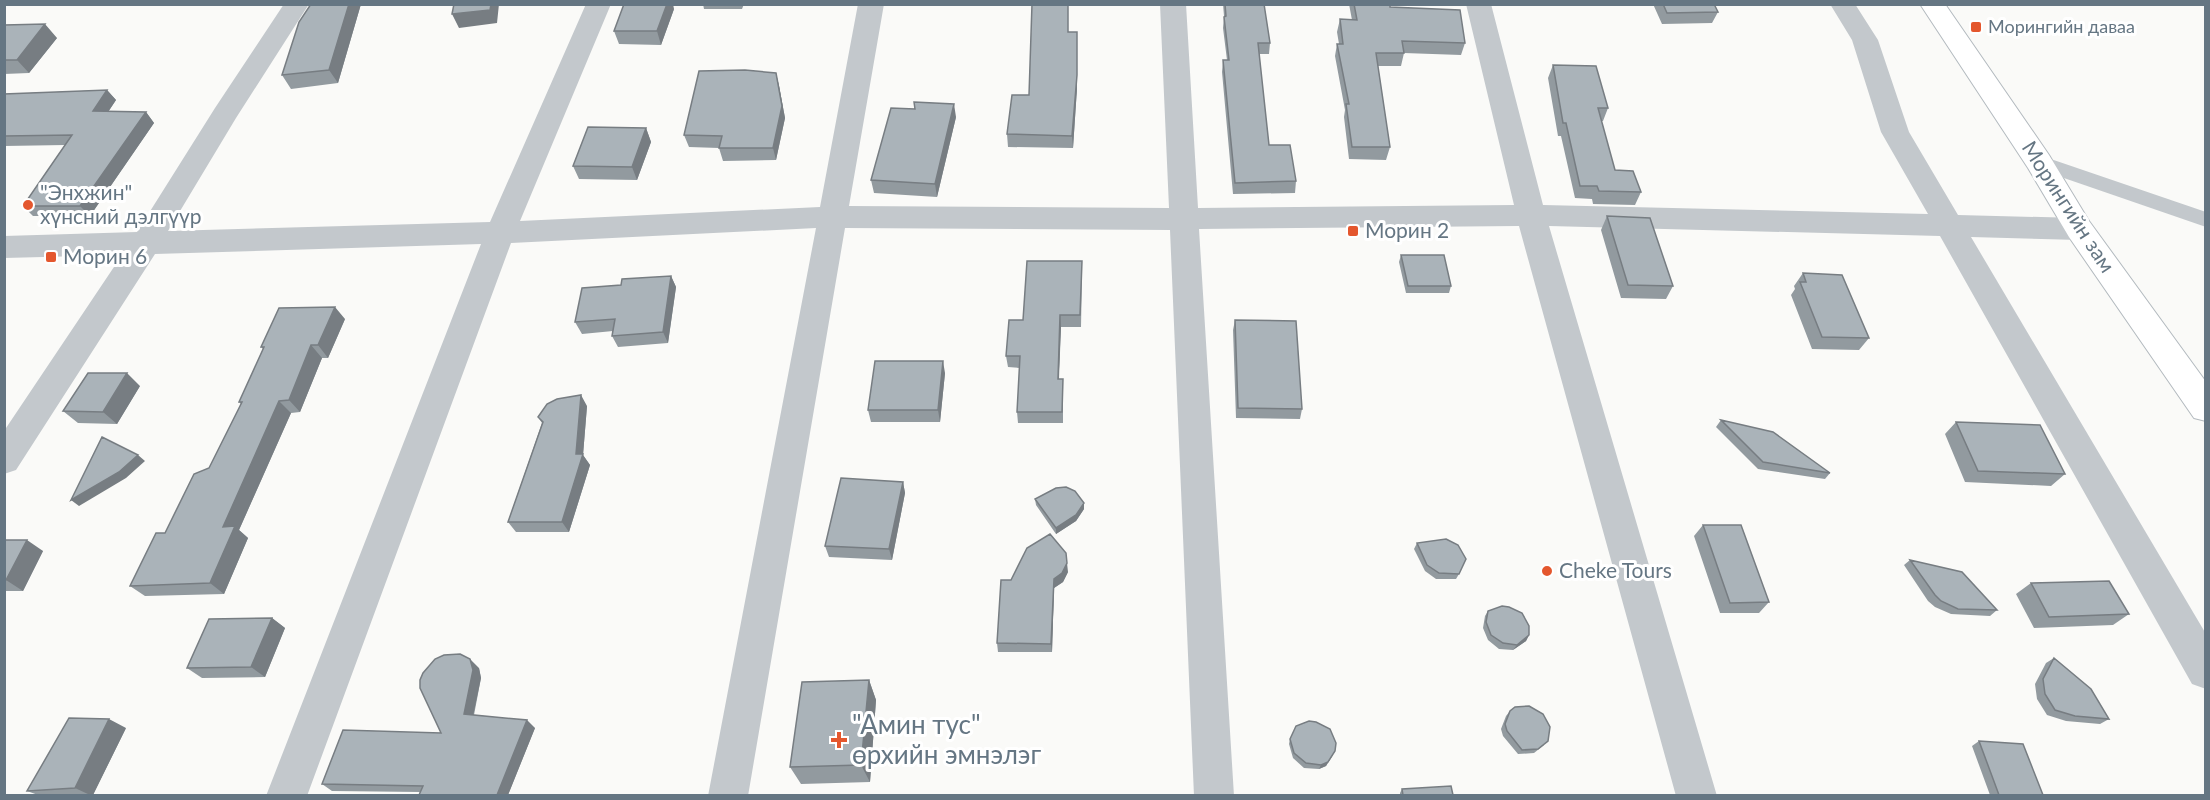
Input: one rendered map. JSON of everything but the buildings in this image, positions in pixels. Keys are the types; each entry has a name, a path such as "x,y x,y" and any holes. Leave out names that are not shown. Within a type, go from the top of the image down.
{"main road":[{"name":"Морингийн зам","path":"1932,4 2039,162 2079,229 2205,408"}],"street":[{"path":"4,460 146,243 225,114 297,4"},
{"path":"286,795 500,232 599,4"},
{"path":"728,795 871,4"},
{"path":"1173,4 1214,795"},
{"path":"1478,4 1531,215 1697,795"},
{"path":"1842,4 1865,39 1895,132 2205,671"},
{"path":"4,247 500,232 834,216 1184,219 1531,215 2079,229"}],"lane":[{"path":"2039,162 2205,220"}],"place":[{"name":"Морингийн даваа","path":"1976,27"},
{"name":"\"Энхжин\" хүнсний дэлгүүр","path":"28,205"},
{"name":"Морин 2","path":"1353,231"},
{"name":"Морин 6","path":"51,257"},
{"name":"Cheke Tours","path":"1547,571"},
{"name":"\"Амин тус\" өрхийн эмнэлэг","path":"839,740"}]}
